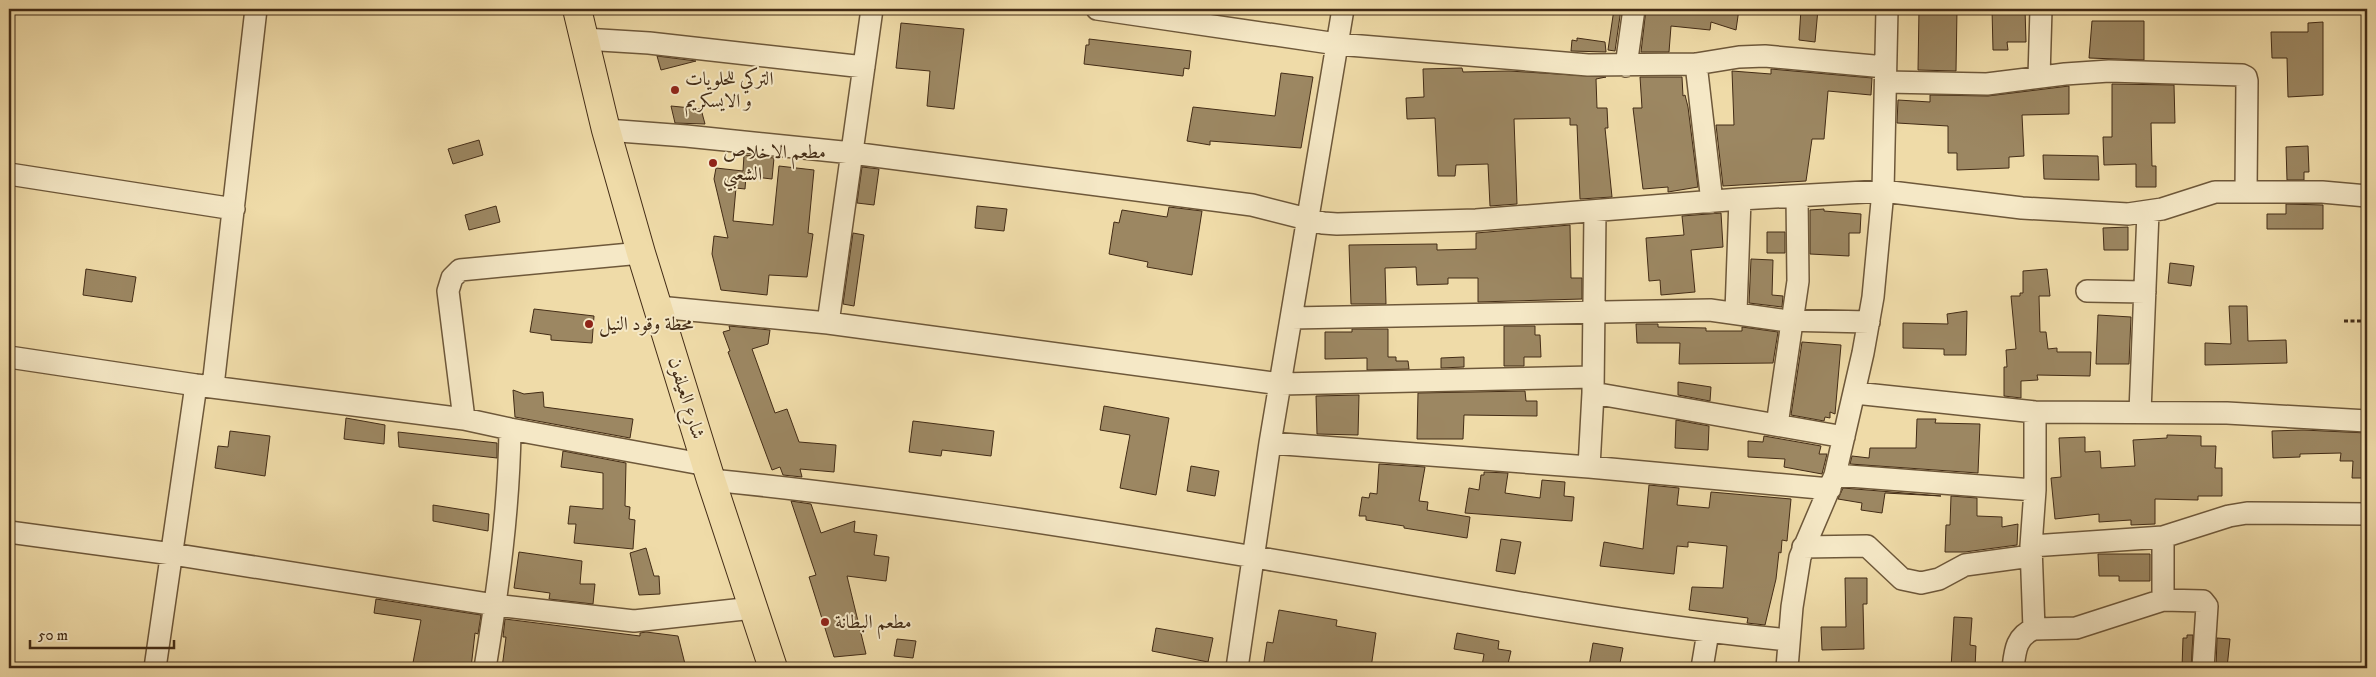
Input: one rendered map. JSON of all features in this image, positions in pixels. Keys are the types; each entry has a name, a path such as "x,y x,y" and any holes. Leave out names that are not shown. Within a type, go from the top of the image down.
{"highway":[{"name":"شارع العيلفون","path":"577,9 606,130 641,253 709,472 774,668"}],"street":[{"path":"155,668 172,554 204,386 234,209 256,9"},
{"path":"828,323 872,9"},
{"path":"1097,9 1337,44 1466,56 1626,66 1696,64 1739,57 1765,56 1886,75 1987,84 2038,77 2109,71 2246,77 2246,191"},
{"path":"1237,668 1270,443 1343,9"},
{"path":"1626,66 1634,9"},
{"path":"1787,668 1795,580 1804,547 1832,482 1855,393 1869,322 1883,191 1887,9"},
{"path":"2038,77 2041,9"},
{"path":"584,39 650,43 864,68"},
{"path":"1696,64 1712,202"},
{"path":"606,130 852,153 1252,206 1324,223 1353,225 1476,220 1740,199 1883,191 2055,211 2128,214 2148,212 2215,192 2322,192 2367,196"},
{"path":"9,174 234,209"},
{"path":"1777,425 1798,281 1797,196"},
{"path":"1736,312 1740,199"},
{"path":"1589,467 1593,385 1595,212"},
{"path":"2140,412 2148,212"},
{"path":"464,419 448,291 452,278 460,270 641,253"},
{"path":"2087,292 2144,292"},
{"path":"658,306 828,323 1281,384 1593,385 1777,425 1844,437"},
{"path":"1292,318 1710,310 1736,312 1781,320 1869,322"},
{"path":"9,357 204,386 464,419 709,472 1254,557 1392,582 1708,632 1789,640"},
{"path":"1855,393 2035,412 2227,413 2367,421"},
{"path":"2034,629 2031,551 2035,490 2035,412"},
{"path":"485,668 496,605 509,481 510,429"},
{"path":"1270,443 1589,467 1832,482 2035,490"},
{"path":"1804,547 1866,546 1902,579 1921,583 1939,579 1965,565 2031,551 2163,537 2229,516 2247,513 2367,514"},
{"path":"9,532 172,554 496,605 634,621 753,608"},
{"path":"2163,537 2163,600"},
{"path":"2013,668 2018,641 2025,633 2034,629 2076,628 2163,600 2205,603 2203,668"},
{"path":"1702,668 1708,632"}],"path":[{"path":"2344,321 2367,322"}],"building":[{"path":"1614,9 1621,9 1615,51 1608,50"},
{"path":"1646,9 1739,9 1736,30 1711,22 1710,30 1671,26 1669,52 1641,52"},
{"path":"1801,9 1818,9 1815,42 1799,40"},
{"path":"1919,9 1957,9 1956,71 1918,70"},
{"path":"1992,9 2025,9 2026,42 2007,42 2008,50 1993,50"},
{"path":"2092,21 2144,21 2144,60 2089,58"},
{"path":"2323,22 2323,95 2288,97 2287,58 2272,58 2271,32 2308,32 2308,23"},
{"path":"901,23 964,29 954,109 927,106 930,71 896,68"},
{"path":"1577,38 1605,42 1606,52 1571,51 1572,40 1577,41"},
{"path":"1089,39 1191,51 1189,69 1184,68 1183,76 1084,64 1086,45 1089,45"},
{"path":"657,56 696,61 661,70"},
{"path":"1462,68 1463,72 1509,71 1606,77 1596,79 1597,108 1607,108 1608,128 1605,128 1612,197 1580,199 1577,125 1570,125 1570,118 1514,119 1517,204 1490,206 1488,164 1456,165 1455,176 1438,176 1435,118 1407,119 1406,98 1424,97 1423,69"},
{"path":"1771,69 1872,78 1871,95 1828,91 1824,139 1812,139 1806,181 1723,186 1716,125 1734,125 1732,71 1771,74"},
{"path":"1281,73 1313,77 1301,148 1210,141 1210,145 1187,141 1193,107 1275,116"},
{"path":"1640,77 1682,77 1683,96 1685,95 1688,107 1698,187 1668,192 1668,187 1643,189 1633,108 1642,108"},
{"path":"2112,84 2174,85 2175,123 2151,123 2152,166 2156,166 2156,187 2136,187 2136,164 2104,165 2103,137 2112,137"},
{"path":"2069,86 2069,114 2022,115 2024,156 2009,157 2009,168 1957,170 1957,153 1948,153 1948,126 1897,123 1898,100 1930,102 1930,95 1988,96"},
{"path":"671,106 701,109 705,124 675,123"},
{"path":"479,140 483,155 453,164 448,149"},
{"path":"2308,146 2309,172 2304,172 2304,180 2287,180 2286,147"},
{"path":"744,155 774,158 772,179 746,176 745,189 736,188 733,221 773,225 779,166 814,170 808,233 813,234 807,277 769,275 767,295 721,290 712,254 714,236 728,238 714,179 716,168 743,171"},
{"path":"2043,155 2098,156 2099,180 2044,179"},
{"path":"862,167 879,169 874,205 857,203"},
{"path":"2286,204 2323,205 2323,229 2267,229 2267,214 2286,214"},
{"path":"496,206 500,222 469,230 465,215"},
{"path":"977,206 1007,209 1004,231 975,228"},
{"path":"1169,207 1202,211 1192,275 1147,267 1148,262 1109,254 1114,222 1119,223 1122,210 1167,217"},
{"path":"1824,209 1824,211 1861,214 1860,233 1849,233 1849,256 1810,254 1810,210"},
{"path":"1721,213 1723,247 1691,250 1695,292 1661,295 1660,280 1649,281 1646,238 1684,235 1682,216"},
{"path":"1570,225 1571,278 1582,278 1582,299 1478,302 1478,278 1448,278 1448,284 1417,285 1416,267 1385,268 1386,304 1351,304 1349,245 1437,244 1437,250 1476,249 1476,233"},
{"path":"2128,227 2128,250 2104,250 2103,228"},
{"path":"1767,232 1785,232 1785,253 1767,253"},
{"path":"853,233 864,235 854,306 843,304"},
{"path":"1751,259 1773,260 1772,295 1783,296 1782,307 1749,303"},
{"path":"2170,263 2194,266 2191,286 2168,283"},
{"path":"86,269 136,277 132,302 83,295"},
{"path":"2047,269 2050,296 2039,296 2040,332 2046,332 2048,349 2057,348 2057,352 2091,352 2090,376 2037,375 2038,380 2021,381 2021,398 2004,396 2004,367 2007,367 2006,350 2016,349 2011,296 2020,296 2020,293 2023,293 2023,271"},
{"path":"2229,306 2247,306 2248,341 2286,340 2287,363 2205,365 2205,343 2231,344"},
{"path":"534,309 594,316 592,343 551,340 551,335 530,332"},
{"path":"1967,311 1966,355 1944,355 1944,349 1903,348 1903,323 1948,324 1947,314"},
{"path":"2098,315 2131,317 2129,364 2096,364"},
{"path":"1636,324 1658,324 1658,327 1706,328 1706,331 1742,331 1742,327 1778,332 1773,363 1679,364 1680,343 1637,343"},
{"path":"729,326 770,330 768,344 752,349 775,413 787,409 799,442 836,445 834,472 800,469 802,477 783,475 780,467 772,470 728,352 730,351 723,332 730,330"},
{"path":"1504,326 1535,326 1535,335 1540,335 1541,357 1524,357 1524,366 1504,366"},
{"path":"1352,329 1388,329 1388,357 1396,357 1396,361 1408,361 1409,369 1367,370 1367,358 1325,359 1325,332 1352,332"},
{"path":"1802,342 1841,345 1835,414 1830,412 1830,418 1825,417 1824,421 1791,415"},
{"path":"1464,357 1464,367 1441,368 1441,358"},
{"path":"1678,382 1711,387 1710,401 1678,395"},
{"path":"513,390 524,394 543,392 544,407 633,419 630,438 515,417"},
{"path":"1525,391 1526,401 1537,401 1537,416 1464,415 1463,439 1417,439 1418,393"},
{"path":"1359,395 1358,435 1317,434 1316,396"},
{"path":"1104,406 1169,418 1156,495 1120,488 1130,435 1100,430"},
{"path":"346,418 385,425 384,444 344,439"},
{"path":"1917,419 1936,419 1935,423 1980,424 1978,473 1850,464 1852,456 1869,458 1870,448 1916,448"},
{"path":"1676,420 1709,426 1708,450 1675,448"},
{"path":"913,421 994,431 991,456 942,450 941,456 909,452"},
{"path":"2303,430 2367,433 2367,478 2352,478 2353,461 2340,461 2341,453 2300,454 2300,457 2273,458 2272,431"},
{"path":"230,431 270,436 265,476 215,468 218,446 228,447"},
{"path":"398,432 497,443 497,458 399,447"},
{"path":"2167,435 2201,436 2201,446 2216,446 2215,468 2222,468 2222,496 2198,496 2198,500 2155,499 2155,524 2131,525 2131,520 2099,522 2099,514 2055,519 2051,478 2061,477 2059,438 2085,437 2085,452 2100,451 2101,468 2135,466 2133,440 2167,438"},
{"path":"1764,436 1821,446 1819,454 1827,454 1822,474 1784,467 1785,459 1748,457 1748,441 1763,442"},
{"path":"563,451 626,463 625,506 630,507 629,519 635,520 633,549 574,543 576,524 568,524 570,506 603,509 603,473 561,467"},
{"path":"1379,464 1425,467 1419,501 1428,502 1427,510 1470,517 1467,538 1404,528 1404,526 1366,520 1366,516 1359,516 1362,497 1369,498 1370,493 1377,494"},
{"path":"1191,466 1219,471 1215,496 1187,491"},
{"path":"1484,472 1508,473 1505,493 1540,498 1542,480 1565,482 1564,496 1574,497 1572,521 1465,513 1469,488 1479,490 1481,475 1484,475"},
{"path":"1649,485 1679,488 1677,505 1709,508 1711,492 1791,499 1787,541 1782,540 1776,579 1765,625 1747,623 1748,618 1689,610 1692,587 1723,588 1727,546 1688,542 1688,547 1677,546 1674,574 1600,566 1604,542 1643,549"},
{"path":"1843,488 1941,496 1885,493 1882,513 1861,510 1862,503 1838,499"},
{"path":"1951,496 1977,498 1977,516 2002,517 2002,527 2018,524 2017,545 1965,552 1945,552 1946,525 1950,525"},
{"path":"791,501 811,504 821,533 855,521 854,532 877,535 874,555 889,557 886,581 847,576 866,654 834,657 809,577 816,575"},
{"path":"433,505 489,514 488,531 433,521"},
{"path":"1501,539 1521,542 1515,574 1496,571"},
{"path":"646,548 654,576 659,576 660,594 639,595 630,553"},
{"path":"519,552 582,561 580,584 595,584 593,604 549,599 550,593 514,588"},
{"path":"2098,554 2150,554 2150,581 2119,581 2119,576 2099,576"},
{"path":"1845,578 1867,578 1867,604 1863,604 1864,649 1822,650 1821,627 1846,627"},
{"path":"376,599 481,615 478,634 475,633 471,668 412,668 421,620 374,613"},
{"path":"1279,610 1337,620 1336,626 1376,633 1371,668 1263,668 1267,642 1273,643"},
{"path":"1954,617 1972,618 1970,645 1976,646 1975,668 1951,668"},
{"path":"505,619 640,636 640,633 646,632 678,636 686,668 502,668 506,637 503,637"},
{"path":"1156,628 1213,638 1208,662 1152,651"},
{"path":"1457,633 1499,641 1498,649 1511,651 1507,668 1482,666 1484,654 1454,649"},
{"path":"2187,635 2193,635 2191,668 2182,668 2183,638 2187,638"},
{"path":"2217,638 2230,639 2227,668 2216,668"},
{"path":"897,639 916,641 913,658 894,656"},
{"path":"1593,643 1623,648 1619,668 1589,666"}],"place":[{"name":"التركي للحلويات و الايسكريم","path":"675,90"},
{"name":"مطعم الاخلاص الشعبي","path":"713,163"},
{"name":"محطة وقود النيل","path":"589,324"},
{"name":"مطعم البطانة","path":"825,622"}]}
